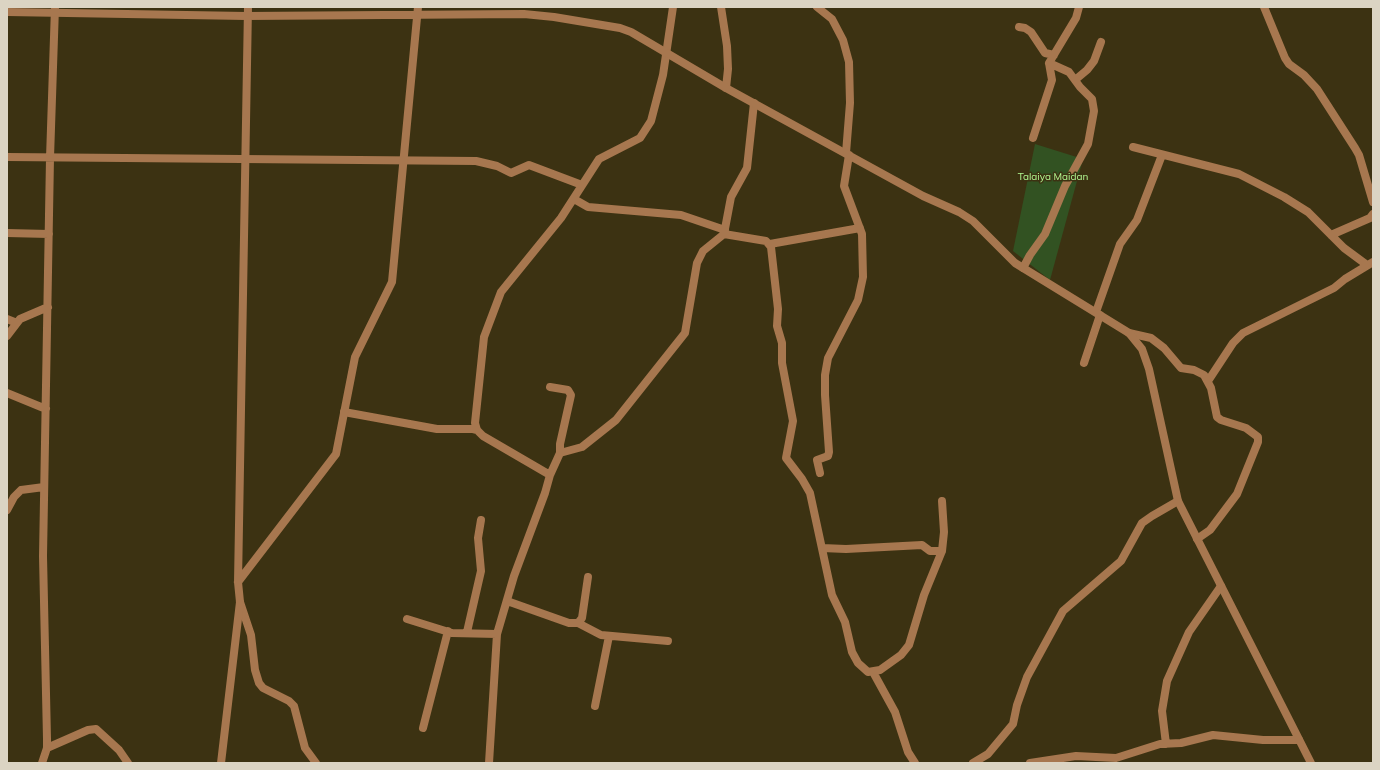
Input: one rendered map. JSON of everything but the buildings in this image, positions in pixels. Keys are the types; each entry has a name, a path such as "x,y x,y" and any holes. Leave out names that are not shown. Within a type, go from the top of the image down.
{"street":[{"path":"248,7 246,16 238,582 240,602 252,635 255,670 259,683 263,688 290,701 294,706 305,748 316,763"},
{"path":"238,582 336,454 355,357 392,282 418,7"},
{"path":"550,475 483,436 477,430 475,423 479,399 482,346 498,299 561,218 598,159 634,142 640,138 647,129 655,110 667,54 672,7"},
{"path":"721,7 727,46 728,69 726,88"},
{"path":"816,7 832,19 843,40 849,62 850,103 848,154 844,186 860,228 863,241 862,286 858,300 830,351 827,362 825,395 829,452 828,456 817,460 820,473"},
{"path":"1033,138 1052,80 1049,63 1076,18 1079,7"},
{"path":"1264,7 1284,58 1304,75 1317,89 1359,155 1373,202"},
{"path":"42,763 47,748 43,542 50,158 55,10"},
{"path":"7,12 55,10 246,16 417,16 524,11 620,28 631,32 726,88 923,196 960,212 973,221 1010,258 1023,268 1129,333 1151,338 1164,348 1181,368 1194,370 1206,378 1217,417 1256,434 1258,442 1237,494 1210,530 1197,539"},
{"path":"1019,27 1025,28 1031,32 1045,53 1054,55"},
{"path":"1075,80 1087,70 1094,61 1102,42"},
{"path":"1023,268 1030,254 1045,234 1064,186 1088,144 1094,105 1092,99 1080,87 1069,72 1049,63"},
{"path":"560,453 582,447 616,420 682,338 688,326 695,270 699,259 703,251 724,232 732,197 747,168 754,103"},
{"path":"1133,147 1162,156 1239,174 1308,212 1348,251 1370,263 1334,288 1243,333 1233,343 1206,378"},
{"path":"1084,363 1120,244 1137,220 1162,156"},
{"path":"7,157 476,161 497,166 511,173 529,165 582,185"},
{"path":"574,199 588,207 681,215 724,232 766,241 770,244 860,228"},
{"path":"1331,235 1370,218 1373,214"},
{"path":"7,233 49,234"},
{"path":"770,244 778,309 777,326 782,343 782,363 792,421 786,458 802,479 810,493 826,573 832,595 845,622 852,652 862,668 868,672 880,670 901,655 908,645 924,595 942,551 944,532 942,501"},
{"path":"7,336 20,319 48,307"},
{"path":"7,319 17,323"},
{"path":"1129,333 1142,349 1146,359 1178,501 1311,763"},
{"path":"489,763 498,634 507,601 550,475 560,453 560,444 571,395 568,390 550,388"},
{"path":"7,393 46,409"},
{"path":"344,412 436,429 477,430"},
{"path":"7,510 14,497 21,490 44,486"},
{"path":"973,763 988,754 1013,724 1017,705 1027,676 1063,611 1121,561 1142,523 1178,501"},
{"path":"467,632 481,571 478,538 482,520"},
{"path":"822,548 850,549 922,545 930,551 942,551"},
{"path":"578,623 582,618 588,577"},
{"path":"1166,744 1162,711 1168,681 1189,632 1221,586"},
{"path":"507,601 570,622 578,623 592,632 609,636 668,641"},
{"path":"221,763 240,602"},
{"path":"407,619 459,633 467,632 498,634"},
{"path":"423,728 448,631"},
{"path":"595,706 609,636"},
{"path":"873,672 895,712 909,755 915,763"},
{"path":"47,748 88,730 96,729 119,750 128,763"},
{"path":"1030,763 1076,756 1116,758 1155,745 1181,744 1223,735 1262,740 1299,740"}],"green space":[{"name":"Talaiya Maidan","path":"1035,144 1083,159 1050,280 1013,251"}]}
